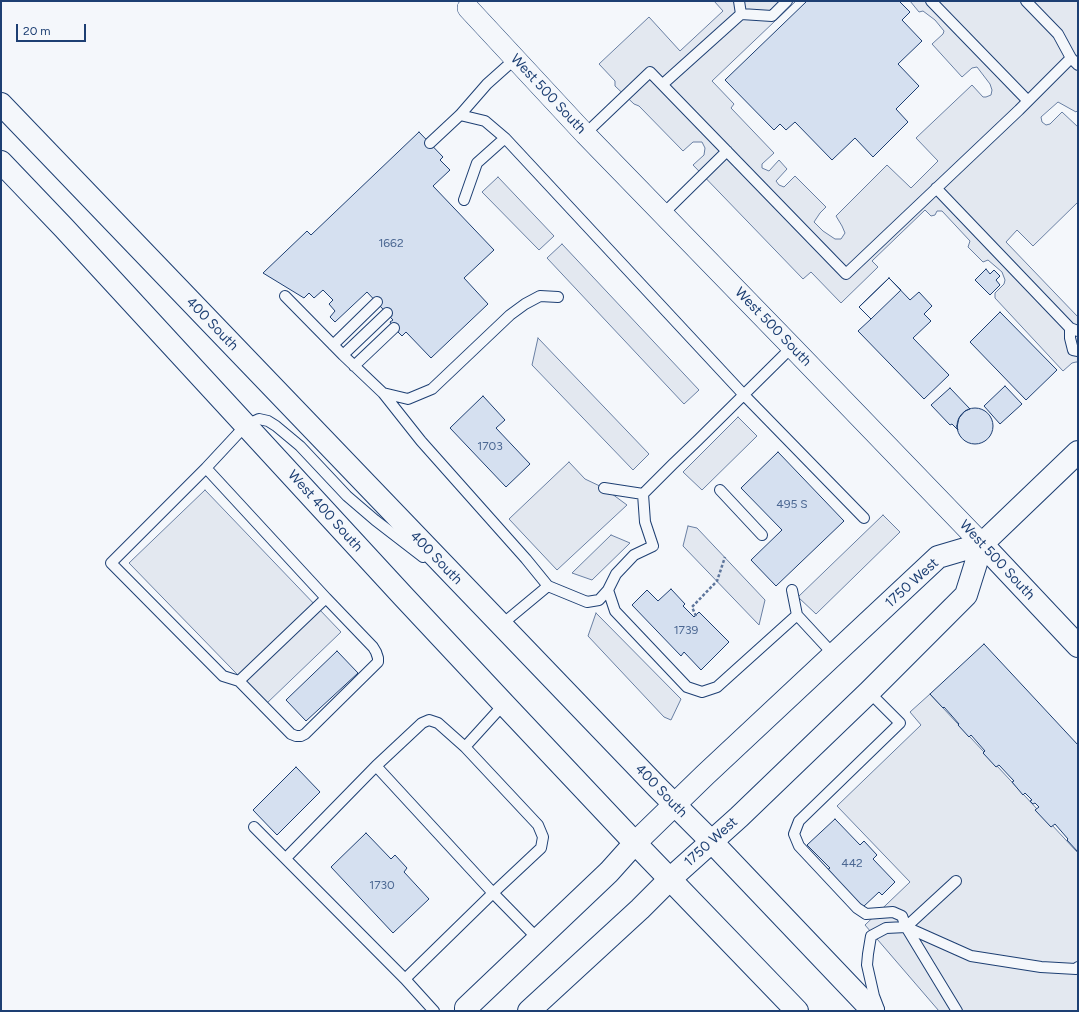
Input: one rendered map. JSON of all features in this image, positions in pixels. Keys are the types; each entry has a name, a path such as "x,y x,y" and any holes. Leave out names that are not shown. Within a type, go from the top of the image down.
{"main road":[{"name":"400 South","path":"1,104 873,1011"},
{"path":"1,162 246,425"},
{"name":"West 400 South","path":"246,425 504,704"},
{"path":"982,544 1078,452"},
{"name":"West 500 South","path":"982,544 1078,646"},
{"name":"1750 West","path":"466,1011 466,1008 609,872 634,843 938,557 982,544"},
{"name":"1750 West","path":"529,1011 640,909 670,879 712,842 869,692 966,596 982,544"},
{"path":"504,704 634,843 797,1011"}],"street":[{"name":"West 500 South","path":"468,8 585,134 982,544"}],"lane":[{"path":"739,1 741,14"},
{"path":"663,84 741,14 772,16 787,1"},
{"path":"931,1 1028,101"},
{"path":"585,134 650,72 846,274 1028,101 1075,62 1058,34 1026,1"},
{"path":"430,143 460,115 487,84 515,59"},
{"path":"460,115 485,121 505,138 744,395 864,518"},
{"path":"464,200 477,162 505,138"},
{"path":"663,214 727,151"},
{"path":"936,188 1074,330 1070,338 1074,350 1078,351"},
{"path":"285,296 354,366 383,393 421,441 526,559 548,586 587,602 599,600 608,590 616,574 634,555 653,546 645,522 643,494 792,347"},
{"path":"383,393 408,399 432,389 510,315 525,304 540,296 558,297"},
{"path":"333,345 377,302"},
{"path":"343,355 387,313"},
{"path":"354,366 394,328"},
{"path":"206,468 372,647 378,658 378,662 305,734 296,736 291,734 239,681 223,676 111,563 206,468 246,425 259,419 268,421 276,426 300,446 347,496 375,520 469,592"},
{"path":"604,488 643,494"},
{"path":"720,490 762,535"},
{"path":"501,625 548,586"},
{"path":"608,590 615,611 687,687 702,692 716,686 797,614"},
{"path":"792,590 797,614 834,655"},
{"path":"239,681 326,598"},
{"path":"869,692 900,723 799,821 794,834 799,846 857,908 866,914 893,912 902,916 906,926 957,1011"},
{"path":"465,747 504,704"},
{"path":"286,858 376,766 422,722 429,720 438,723 465,747 538,825 543,837 540,848 404,979"},
{"path":"376,766 493,893 538,939"},
{"path":"254,827 434,1011"},
{"path":"906,926 956,881"},
{"path":"879,1011 867,964 871,936 886,928 906,926 971,956 1041,967 1076,969 1078,967"}],"path":[{"path":"696,616 692,607 717,581 725,557"}],"shaded area":[{"path":"714,1 796,1 712,81 734,104 731,108 774,153 762,164 762,168 769,171 779,160 787,169 776,181 779,185 784,187 795,176 826,207 814,222 823,231 835,239 841,239 845,233 836,216 887,165 911,188 938,161 916,138 972,85 983,97 991,95 992,90 990,84 977,67 972,68 962,77 932,44 943,34 944,31 935,20 923,11 919,12 910,1 1078,1 1078,110 1076,112 1058,102 1041,117 1042,122 1046,125 1050,124 1062,112 1078,127 1078,202 1033,246 1017,230 1006,242 1078,317 1078,362 1072,363 1063,371 995,298 995,293 1004,284 1005,280 1002,272 988,260 983,262 968,247 970,241 942,211 937,211 935,215 931,216 925,210 872,261 878,267 841,303 811,272 803,279 693,165 704,155 705,148 702,142 693,142 683,151 639,106 634,104 615,86 615,81 599,64 649,17 680,51 723,11"},
{"path":"498,177 554,236 539,250 482,192"},
{"path":"562,244 699,390 684,404 547,258"},
{"path":"538,338 649,454 633,470 532,365"},
{"path":"738,417 757,436 702,490 683,472"},
{"path":"569,462 585,479 604,488 627,505 557,570 509,519"},
{"path":"205,490 341,632 266,704 129,563"},
{"path":"883,515 900,532 816,614 798,597"},
{"path":"688,526 697,528 765,600 759,625 683,546"},
{"path":"611,535 630,543 592,580 572,573"},
{"path":"596,613 681,699 671,720 664,717 588,636"},
{"path":"930,694 1078,853 1078,1011 939,1011 865,925 910,882 837,806 921,725 910,712"}],"building":[{"path":"807,1 899,1 910,12 902,20 922,41 898,64 919,86 896,109 908,122 873,157 855,138 832,160 795,122 786,130 780,124 774,130 725,80"},
{"path":"419,132 443,157 440,160 450,170 433,186 494,250 464,278 488,304 431,358 406,332 402,336 394,328 390,322 393,320 367,292 335,322 330,317 335,311 329,304 333,300 323,290 314,298 309,293 304,298 263,273 307,231 311,235"},
{"path":"986,269 990,274 994,270 1000,276 996,280 1000,285 990,295 975,280"},
{"path":"889,278 910,300 919,292 932,306 924,314 931,321 913,338 949,375 924,399 858,331 871,319 859,307"},
{"path":"889,278 901,290 871,319 859,307"},
{"path":"1000,312 1057,370 1026,400 970,342"},
{"path":"1005,386 1022,404 1000,424 984,406"},
{"path":"950,388 970,409 965,411 959,418 957,427 958,430 952,424 950,425 931,405"},
{"path":"483,396 505,420 496,428 530,464 506,487 450,428"},
{"path":"975,408 985,411 990,416 993,426 990,436 985,441 975,444 965,441 960,436 957,426 960,416 965,411"},
{"path":"778,452 844,521 776,586 751,560 782,530 741,488"},
{"path":"671,589 685,604 683,606 694,617 699,612 729,642 701,670 684,652 681,656 632,605 647,590 658,601"},
{"path":"984,644 1078,745 1078,852 1055,824 1051,827 1035,810 1039,807 1030,801 1032,800 1025,793 1023,795 1012,782 1014,781 999,765 996,767 983,753 985,751 971,735 969,737 944,707 943,708 930,694"},
{"path":"337,651 358,673 306,721 286,700"},
{"path":"296,767 320,792 277,835 253,810"},
{"path":"835,819 860,845 864,841 877,855 873,859 895,882 882,895 879,892 863,907 827,870 830,868 807,845"},
{"path":"366,833 391,859 395,855 407,868 404,872 429,899 393,933 331,867"}]}
